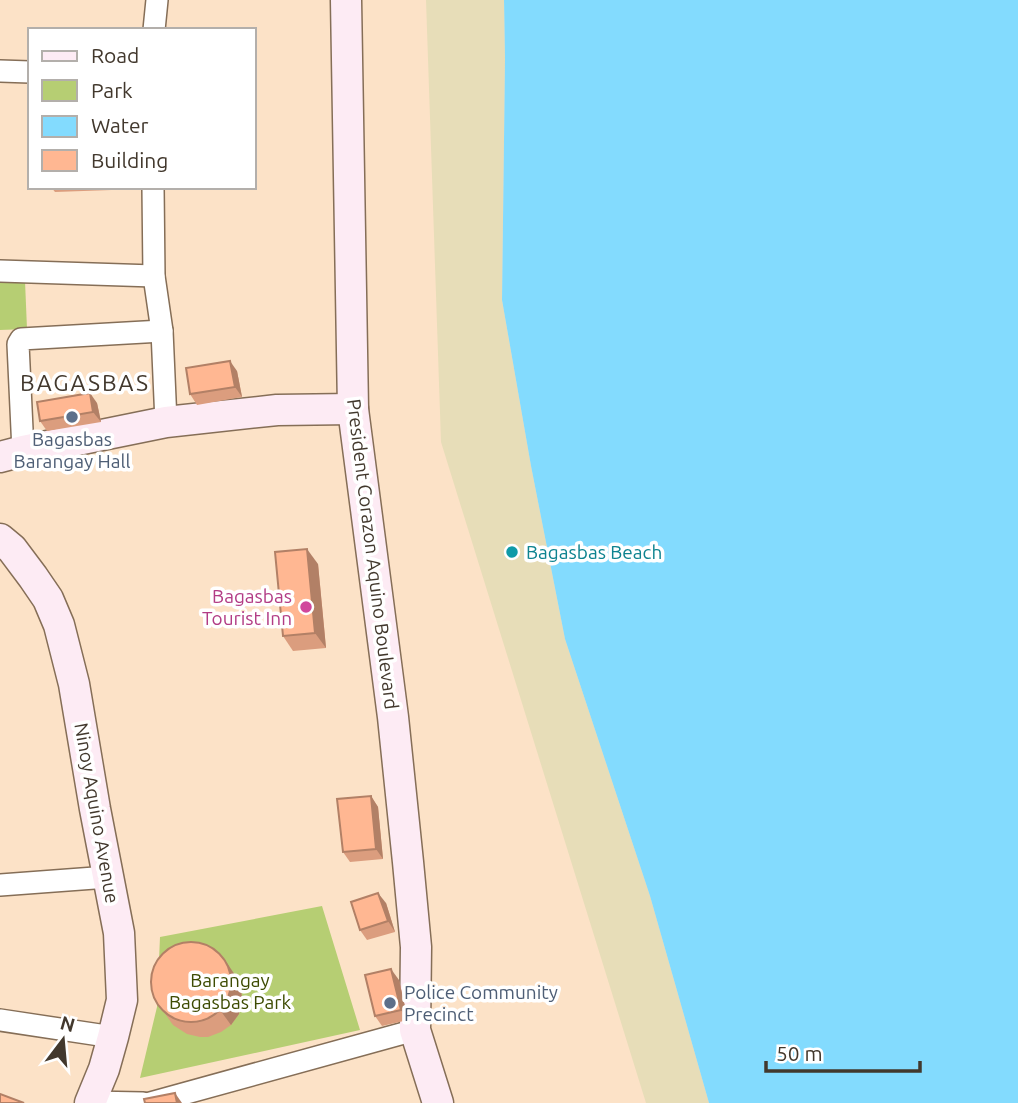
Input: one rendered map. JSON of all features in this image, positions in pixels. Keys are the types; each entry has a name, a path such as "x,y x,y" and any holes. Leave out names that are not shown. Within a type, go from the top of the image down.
{"street":[{"path":"154,28 157,0"},
{"name":"President Corazon Aquino Boulevard","path":"346,0 353,409 393,717 408,862 416,947 415,1030 438,1103"},
{"path":"0,71 28,72"},
{"path":"153,189 154,276 162,331 166,422"},
{"path":"0,271 154,276"},
{"path":"162,331 21,339 18,344 12,454 166,422 277,410 353,409"},
{"name":"Ninoy Aquino Avenue","path":"0,539 28,569 48,599 60,625 74,684 119,933 122,1000 104,1069 90,1103"},
{"path":"0,884 108,877"},
{"path":"0,1020 113,1037"},
{"path":"150,1103 415,1030"},
{"path":"90,1103 143,1103"}],"green space":[{"path":"25,281 27,329 0,330 0,282"},
{"name":"Barangay Bagasbas Park","path":"322,906 360,1030 140,1078 157,1007 160,937"}],"sand":[{"name":"Bagasbas Beach","path":"426,0 504,0 502,300 531,466 565,639 650,896 709,1103 646,1103 441,442"}],"water":[{"path":"504,0 1018,0 1018,1103 709,1103 650,896 565,639 531,466 502,300"}],"building":[{"path":"230,361 235,387 190,394 186,368"},
{"path":"90,393 93,412 40,421 37,402"},
{"path":"307,549 315,633 283,636 275,552"},
{"path":"371,796 376,849 343,852 337,799"},
{"path":"378,893 388,921 360,930 351,902"},
{"path":"191,942 206,945 219,954 228,967 231,982 228,997 219,1010 206,1019 191,1022 176,1019 163,1010 154,997 151,982 154,967 163,954 176,945"},
{"name":"Police Community Precinct","path":"391,969 401,1010 375,1016 365,975"},
{"path":"175,1093 177,1103 145,1103 144,1099"},
{"path":"0,1094 24,1103 0,1103"}],"place":[{"name":"Bagasbas Barangay Hall","path":"72,417"},
{"name":"Bagasbas Beach","path":"512,552"},
{"name":"Bagasbas Tourist Inn","path":"306,607"},
{"name":"Police Community Precinct","path":"390,1003"}],"district":[{"name":"BAGASBAS","path":"85,382"}]}
